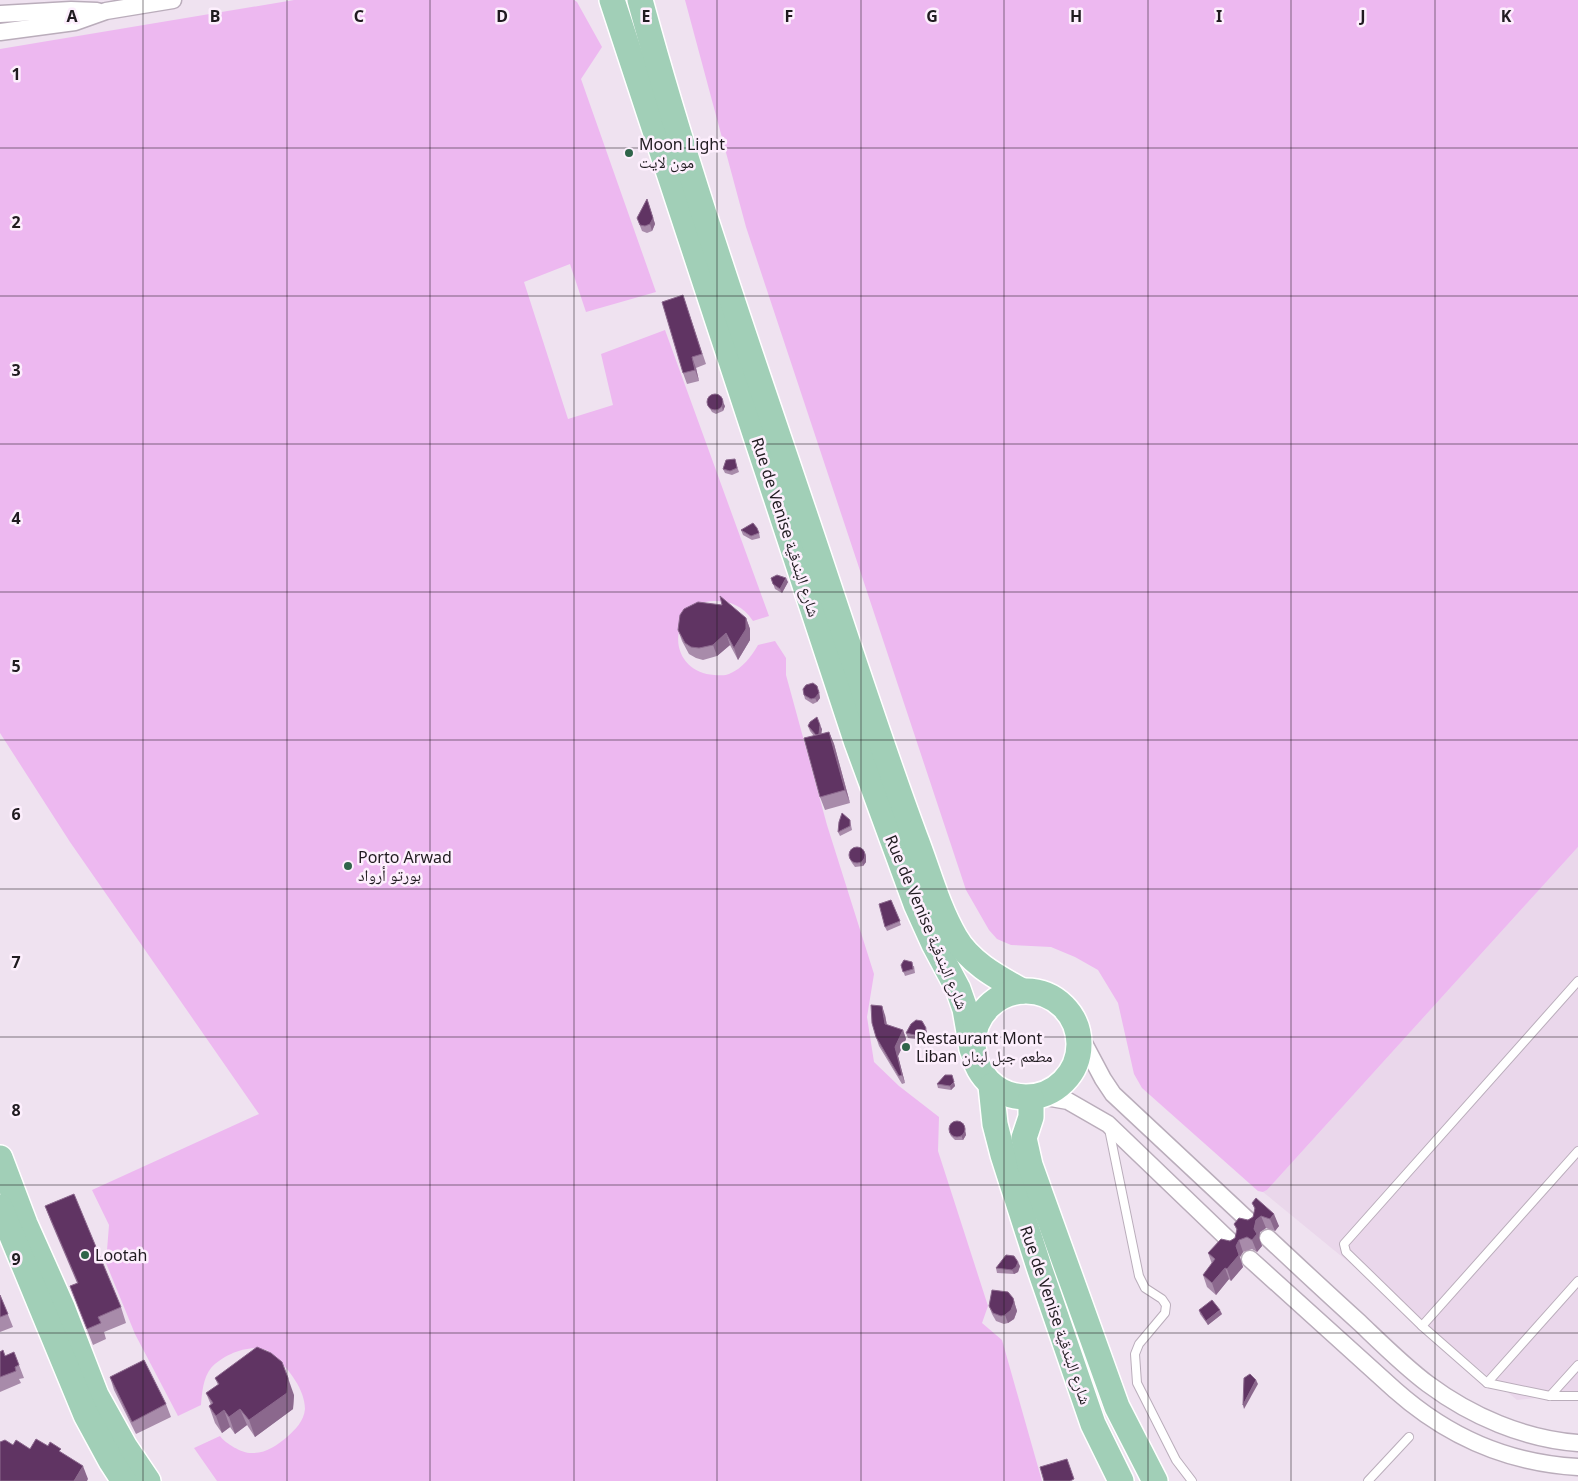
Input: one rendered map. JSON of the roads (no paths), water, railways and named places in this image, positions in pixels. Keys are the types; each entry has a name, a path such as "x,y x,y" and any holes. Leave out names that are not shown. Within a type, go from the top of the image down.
{"main road":[{"name":"Rue de Venise شارع البندقية","path":"612,0 857,742 916,904 934,944 958,989 965,1009 972,1049"},
{"name":"Rue de Venise شارع البندقية","path":"640,0 661,78 747,347 890,768 944,914 956,939 972,957 983,967 1022,991"},
{"path":"1022,991 1038,992 1064,1006 1073,1018 1078,1032 1079,1046 1077,1059 1072,1071 1063,1082 1052,1090 1035,1097 1016,1097 1003,1093 991,1086 981,1075 972,1049 973,1032 980,1016 991,1003 1005,995 1022,991"},
{"name":"Rue de Venise شارع البندقية","path":"991,1086 995,1124 1003,1155 1040,1270 1093,1424 1121,1481"},
{"name":"Rue de Venise شارع البندقية","path":"1035,1097 1024,1138 1030,1165 1117,1407 1155,1481"},
{"path":"0,1158 12,1230 86,1415 124,1481"},
{"path":"0,1207 12,1230 62,1307 96,1395 148,1481"}],"street":[{"path":"0,32 75,22 106,11 173,0"},
{"path":"0,14 71,10 106,11"},
{"path":"1078,1032 1113,1094 1250,1222"},
{"path":"1035,1097 1068,1101 1108,1124 1232,1243"},
{"path":"1268,1238 1407,1366 1442,1393 1484,1417 1522,1433 1562,1442 1578,1443"},
{"path":"1250,1259 1416,1409 1441,1426 1492,1451 1529,1461 1578,1468"},
{"path":"1390,1386 1407,1366"}],"lane":[{"path":"1578,981 1344,1244 1346,1252 1422,1326 1487,1383 1550,1396 1578,1396"},
{"path":"1108,1124 1139,1276 1145,1288 1162,1299 1166,1306 1165,1313 1139,1344 1135,1354 1137,1383 1176,1460 1192,1481"},
{"path":"1422,1326 1578,1151"},
{"path":"1487,1383 1578,1281"},
{"path":"1550,1396 1578,1364"},
{"path":"1368,1481 1409,1437"}],"place":[{"name":"Moon Light مون لايت","path":"629,153"},
{"name":"Porto Arwad بورتو أرواد","path":"348,866"},
{"name":"Restaurant Mont Liban مطعم جبل لبنان","path":"906,1047"},
{"name":"Lootah","path":"85,1255"}]}
